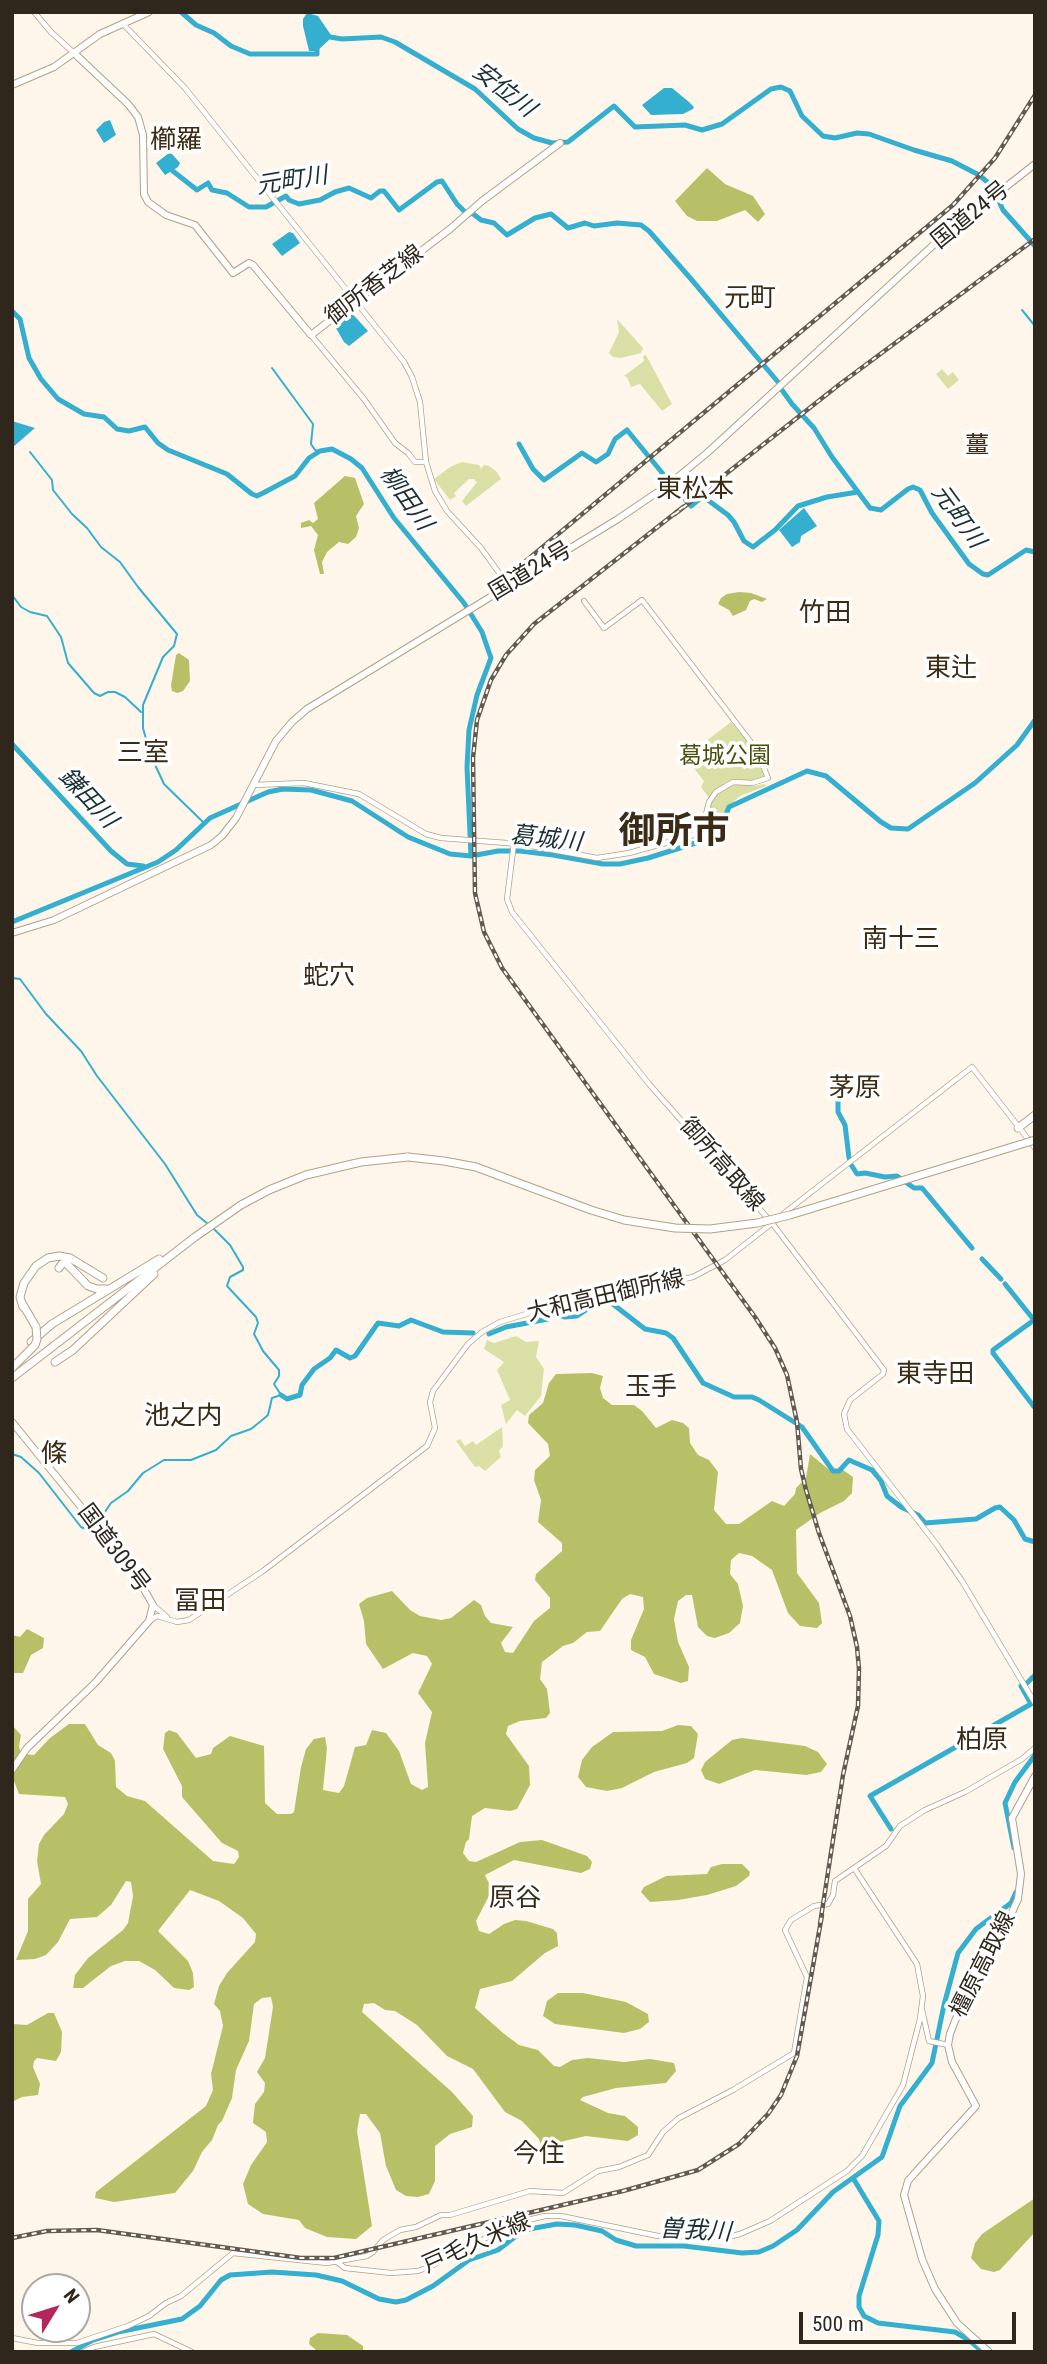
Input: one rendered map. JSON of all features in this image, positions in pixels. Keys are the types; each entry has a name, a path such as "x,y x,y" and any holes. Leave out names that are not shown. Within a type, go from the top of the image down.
{"highway":[{"path":"1019,1129 1035,1117"},
{"path":"55,1362 73,1350 136,1280 159,1259 223,1211 282,1179 344,1161 408,1157 476,1167 615,1218 656,1226 693,1229 741,1226 781,1218 1034,1141"},
{"path":"12,1376 215,1222 256,1197 306,1175 361,1162 408,1157"},
{"path":"12,1368 35,1345 36,1327 20,1297 22,1286 39,1264 48,1258 59,1256 78,1262 103,1278"},
{"path":"78,1262 65,1261 59,1268 62,1264 68,1264 81,1280 94,1289 100,1290 136,1280"},
{"path":"23,1307 23,1293 32,1280"},
{"path":"31,1342 52,1324 113,1287"}],"main road":[{"path":"34,12 74,53"},
{"path":"12,85 54,67 92,38 149,12"},
{"path":"122,24 185,88 390,342 412,377 422,411 430,480 441,501 508,585"},
{"name":"御所香芝線","path":"74,53 128,104 138,117 143,135 144,194 148,202 166,215 195,225 233,273 249,263 253,265 311,335 560,143"},
{"name":"国道24号","path":"12,933 54,920 198,853 222,836 236,818 276,741 307,709 625,515 668,485 707,453 941,238 1035,164"},
{"path":"311,335 364,399 395,443 415,462 426,462"},
{"path":"253,785 304,783 359,794 426,834 442,838 514,844 597,858 639,851 691,836 706,820 710,799 725,785 740,781 759,782 768,778 753,745 642,600 604,628 584,601"},
{"name":"御所高取線","path":"514,844 507,899 510,910 649,1084 772,1223 884,1370 883,1374 849,1399 844,1421 962,1581 1035,1703"},
{"name":"大和高田御所線","path":"149,1620 158,1616 177,1622 189,1620 262,1571 427,1446 435,1428 430,1402 433,1391 468,1344 500,1322 582,1297 692,1277 725,1260 972,1067 1019,1129 1034,1141"},
{"name":"国道309号","path":"12,1422 129,1565 153,1605 149,1620 95,1683 27,1748 12,1770"},
{"path":"153,1605 168,1618"},
{"name":"戸毛久米線","path":"12,2338 38,2343 77,2343 128,2326 181,2296 233,2253 316,2262 370,2255 393,2233 441,2216 530,2191 563,2193 598,2171 620,2167 642,2158 653,2151 663,2132 680,2118 792,2056 807,1977 786,1927 791,1920 814,1906 828,1905 835,1881 886,1846 900,1826 1022,1759 1035,1748"},
{"name":"橿原高取線","path":"989,2352 957,2323 935,2289 922,2259 904,2194 914,2174 976,2106 952,2062 946,2045 962,1998 1014,1911 1018,1899 1021,1874 1012,1818 1035,1776"},
{"name":"戸毛久米線","path":"337,2261 345,2268 391,2273 418,2271 515,2223 545,2216 561,2216 658,2236 720,2237 740,2234 755,2228 855,2165 903,2085 923,1996 917,1964 854,1868"},
{"path":"922,2009 925,2013 929,2042 946,2045"},
{"path":"83,2352 94,2347 154,2334 192,2352"}],"green space":[{"path":"707,168 725,184 753,196 765,214 758,222 745,210 717,221 697,221 687,216 675,201"},
{"path":"617,319 643,348 641,353 621,358 613,357 609,353 619,332"},
{"path":"646,355 672,404 662,411 640,384 631,387 624,376 644,361 643,356"},
{"path":"942,369 948,376 953,372 959,380 948,389 936,374"},
{"path":"462,462 479,465 481,469 484,465 489,466 501,479 466,506 462,501 477,482 474,479 469,479 450,500 434,479"},
{"path":"345,476 355,478 364,504 356,516 359,528 356,537 348,544 339,542 327,552 322,562 324,574 320,574 314,550 318,535 311,526 301,528 301,523 309,520 313,523 318,519 314,503"},
{"path":"739,592 767,599 762,602 754,599 750,601 746,610 733,616 729,610 718,604 727,594"},
{"path":"179,653 189,660 190,681 183,691 177,693 172,691 171,685 176,655"},
{"name":"葛城公園","path":"731,722 751,746 765,776 755,781 737,779 726,782 709,798 701,787 704,781 685,757"},
{"path":"729,786 766,786 740,796 727,808 726,816 716,831 701,839 697,835 704,829 710,817 711,803 717,794"},
{"path":"516,1336 526,1342 539,1341 536,1357 544,1369 541,1396 525,1416 517,1410 506,1424 501,1405 510,1400 497,1370 504,1362 484,1349 487,1340 494,1343"},
{"path":"592,1373 603,1376 600,1388 603,1398 612,1405 634,1405 656,1428 672,1420 689,1428 690,1443 698,1455 709,1460 718,1472 714,1510 726,1524 739,1524 772,1501 784,1506 806,1478 810,1454 832,1472 843,1470 853,1477 852,1493 844,1501 820,1513 796,1530 797,1573 819,1603 822,1623 817,1628 800,1626 788,1613 772,1570 752,1556 739,1553 731,1560 730,1574 738,1584 743,1606 740,1623 729,1633 715,1638 707,1636 698,1627 692,1595 686,1595 678,1601 674,1619 678,1642 689,1667 688,1681 681,1683 654,1674 645,1657 631,1650 631,1640 644,1609 643,1597 630,1594 622,1599 600,1631 587,1632 542,1662 540,1679 547,1689 550,1713 546,1718 520,1721 508,1726 506,1734 529,1766 530,1785 517,1809 510,1811 485,1808 472,1816 469,1839 463,1853 469,1861 476,1862 520,1842 542,1840 587,1856 592,1862 590,1869 581,1873 514,1860 485,1875 492,1890 476,1921 479,1931 489,1934 515,1920 526,1921 553,1929 557,1933 558,1946 545,1953 512,1981 480,1989 475,2008 519,2045 538,2050 554,2066 560,2067 572,2060 588,2058 624,2062 650,2059 674,2063 676,2071 666,2083 616,2088 580,2100 608,2113 625,2116 638,2127 638,2135 628,2141 586,2136 564,2141 551,2151 542,2149 539,2139 522,2121 505,2112 473,2069 447,2056 417,2025 395,2011 385,2010 374,2003 364,2004 362,2012 452,2092 473,2116 472,2127 450,2134 435,2146 435,2181 429,2194 406,2196 396,2190 386,2166 380,2133 366,2114 360,2114 357,2131 372,2226 356,2239 327,2237 305,2228 299,2220 263,2214 248,2204 243,2184 251,2165 267,2142 266,2132 253,2123 255,2104 264,2092 265,2083 257,2072 265,2058 273,2007 271,1997 262,1998 254,2004 249,2041 236,2070 232,2098 222,2121 193,2171 175,2193 114,2202 95,2198 96,2192 206,2106 213,2090 211,2074 223,2026 220,2011 214,2004 219,1986 255,1942 256,1934 243,1918 219,1901 190,1890 158,1931 188,1961 193,1973 194,1987 189,1990 174,1988 155,1970 139,1961 125,1961 111,1966 83,1988 73,1988 75,1975 88,1958 128,1923 133,1896 131,1882 126,1881 111,1905 97,1917 70,1919 58,1942 46,1955 35,1959 16,1960 28,1931 28,1899 41,1884 37,1861 39,1844 64,1814 68,1804 65,1797 19,1794 12,1776 12,1725 21,1735 21,1754 34,1755 50,1738 69,1724 85,1724 98,1745 111,1753 115,1761 116,1787 127,1796 145,1801 213,1861 234,1864 239,1857 238,1851 222,1843 182,1797 182,1786 163,1749 165,1733 169,1730 177,1733 196,1758 211,1754 213,1748 230,1736 264,1746 265,1803 277,1814 294,1812 306,1749 314,1739 325,1737 327,1748 323,1790 339,1793 344,1786 355,1747 366,1745 372,1730 386,1733 399,1751 411,1784 422,1790 428,1787 425,1743 432,1712 418,1693 432,1664 427,1656 413,1653 383,1669 366,1644 359,1604 367,1598 392,1591 410,1610 420,1616 441,1620 451,1618 474,1600 481,1605 491,1623 513,1627 501,1643 505,1652 513,1653 534,1621 550,1608 550,1598 535,1580 536,1574 562,1551 562,1543 538,1522 541,1500 534,1480 535,1470 550,1456 548,1444 528,1423 529,1415 543,1403 549,1383 556,1374"},
{"path":"502,1427 503,1446 499,1451 501,1457 485,1471 479,1466 475,1467 456,1441 460,1439 465,1446 473,1441 476,1445"},
{"path":"27,1629 44,1638 43,1648 31,1655 23,1673 12,1673 12,1635 20,1637"},
{"path":"678,1725 691,1726 698,1734 694,1758 687,1763 654,1772 622,1788 607,1791 586,1787 578,1777 582,1760 592,1747 613,1732 662,1731"},
{"path":"742,1738 805,1746 818,1752 827,1764 821,1772 806,1775 755,1770 719,1784 705,1779 701,1770 705,1762 732,1740"},
{"path":"742,1864 750,1872 749,1876 736,1886 678,1900 650,1902 641,1892 644,1887 666,1876 707,1874 711,1867"},
{"path":"558,1993 583,1993 626,2002 648,2014 649,2022 640,2029 624,2033 555,2024 543,2016 547,2001"},
{"path":"48,2013 54,2013 62,2032 61,2052 56,2061 37,2058 34,2061 33,2067 40,2084 38,2095 22,2097 12,2102 12,2024 27,2025"},
{"path":"1035,2198 1035,2232 1000,2270 994,2272 981,2269 971,2258 975,2243 982,2234"},
{"path":"318,2333 347,2335 363,2346 363,2352 316,2350 309,2344 310,2338"}],"water":[{"path":"307,13 318,16 331,35 317,51 309,51 303,26"},
{"path":"664,88 672,88 694,107 693,109 683,114 651,115 642,105"},
{"path":"110,120 116,135 104,143 96,130"},
{"path":"169,153 180,163 165,175 156,163"},
{"path":"289,232 293,233 300,243 282,256 272,244"},
{"path":"349,310 368,331 349,346 333,323"},
{"path":"12,421 35,428 12,448"},
{"path":"804,508 817,526 801,536 800,542 792,547 779,530"}],"waterway":[{"name":"安位川","path":"181,12 196,25 250,54 317,54 317,45"},
{"name":"安位川","path":"324,36 342,39 381,37 395,42 475,89 518,129 534,138 552,143 568,142 614,106 635,127 685,125 702,130 722,124 771,89 781,87 790,91 802,116 823,136 835,138 857,133 869,134 952,161 979,175 992,186 1003,210 1035,246"},
{"name":"元町川","path":"169,168 197,190 208,183 212,190 227,193 249,207 266,207 286,196 299,204 320,200 349,188 371,198 384,191 399,210 442,181 468,215 472,213 481,220 494,223 507,235 535,218 551,214 568,228 585,223 594,226 617,223 641,225 691,279 778,382"},
{"path":"1022,310 1035,326"},
{"name":"柳田川","path":"12,311 20,319 29,358 41,379 58,399 84,414 104,417 117,429 129,431 145,427 158,443 168,450 227,474 252,494 257,496 295,476 309,458 320,451 332,449 362,468 394,518 464,603 482,632 491,658 477,695 469,730 467,767 471,856"},
{"path":"272,368 313,424 311,444 315,450 320,451"},
{"name":"元町川","path":"782,390 814,428 870,508 881,510 908,489 913,487 920,490 932,513 969,564 983,574 988,575 1026,550 1035,552"},
{"path":"519,444 533,469 544,480 582,453 596,462 608,454 615,439 627,430 668,480"},
{"path":"30,452 52,480 53,490 72,514 101,547 120,562 177,634 174,646 163,657 143,705 143,728 150,754 164,784 204,823"},
{"path":"673,486 691,506 702,497 728,515 744,541 753,547 775,530 798,506 827,497 858,492"},
{"path":"12,595 21,607 47,616 61,637 68,663 94,693 100,696 115,692 125,697 141,712"},
{"name":"葛城川","path":"12,922 158,862 176,850 210,818 268,792 283,789 311,790 352,801 408,837 450,854 471,856 498,851 520,851 603,864 620,864 648,858 699,842 722,825 729,807 807,771 826,776 891,828 908,829 975,783 1017,745 1035,720"},
{"name":"鎌田川","path":"12,744 111,851 127,864 143,866"},
{"path":"12,978 20,979 46,1014 81,1051 165,1164 197,1215 208,1224"},
{"path":"835,1083 838,1112 845,1125 849,1158"},
{"path":"850,1163 857,1174 897,1176 914,1188 922,1188 972,1248"},
{"path":"98,1522 111,1503 128,1491 143,1473 164,1460 191,1460 216,1450 231,1436 251,1429 261,1421 268,1415 272,1398 281,1395 274,1384 279,1370 263,1351 254,1334 258,1323 256,1317 227,1286 230,1277 243,1270 243,1267 230,1245 212,1227"},
{"path":"982,1259 1001,1279"},
{"path":"1005,1284 1034,1320 993,1350 993,1353 1035,1408"},
{"path":"489,1334 506,1327 548,1319 554,1314 577,1316 589,1308 596,1298 605,1298 645,1329 666,1333 673,1338 703,1383 734,1397 752,1397 759,1400 802,1427 833,1471 839,1471 849,1460 872,1470 881,1481 887,1496 918,1515 925,1523 976,1519 1000,1507 1014,1520 1025,1539 1035,1542"},
{"path":"281,1395 287,1399 300,1395 302,1385 314,1369 330,1358 336,1350 350,1358 355,1356 378,1323 399,1326 411,1320 443,1332 473,1333"},
{"path":"12,1454 21,1457 39,1473 81,1527 88,1530 94,1525"},
{"path":"1027,1683 1035,1675"},
{"path":"891,1829 870,1796 1031,1704 1021,1686"},
{"name":"曽我川","path":"1014,1848 1005,1803 1015,1782 1035,1755"},
{"name":"曽我川","path":"71,2352 93,2340 118,2332 182,2319 200,2306 221,2280 230,2275 272,2272 316,2275 342,2281 379,2299 396,2302 406,2300 433,2286 469,2260 498,2250 524,2230 557,2224 602,2231 616,2240 636,2246 684,2246 742,2253 759,2252 773,2246 797,2230 833,2192 882,2157 900,2106 932,2063 958,1953 976,1929 1011,1903 1016,1892"},
{"path":"853,2178 879,2221 878,2235 859,2296 859,2307 864,2316 878,2323 955,2332 983,2352"}],"railway":[{"path":"515,570 953,205 995,158 1035,95"},
{"path":"675,514 840,384 1035,239"},
{"path":"683,507 534,624 506,655 491,680 477,720 473,758 475,893 484,932 502,968 755,1317 775,1348 787,1375 797,1422 801,1469 806,1490 850,1616 859,1669 858,1706 843,1775 820,1924"},
{"path":"12,2238 47,2231 97,2230 301,2258 334,2258 623,2191 698,2170 739,2144 768,2114 781,2095 797,2056 822,1915"}],"district":[{"name":"櫛羅","path":"176,141"},
{"name":"元町","path":"750,299"},
{"name":"薑","path":"977,447"},
{"name":"東松本","path":"695,490"},
{"name":"竹田","path":"825,614"},
{"name":"東辻","path":"951,669"},
{"name":"三室","path":"143,754"},
{"name":"御所市","path":"674,834"},
{"name":"南十三","path":"901,940"},
{"name":"蛇穴","path":"329,977"},
{"name":"茅原","path":"855,1089"},
{"name":"東寺田","path":"935,1375"},
{"name":"玉手","path":"651,1388"},
{"name":"池之内","path":"183,1417"},
{"name":"條","path":"54,1455"},
{"name":"冨田","path":"200,1602"},
{"name":"柏原","path":"982,1741"},
{"name":"原谷","path":"515,1899"},
{"name":"今住","path":"539,2155"}]}
